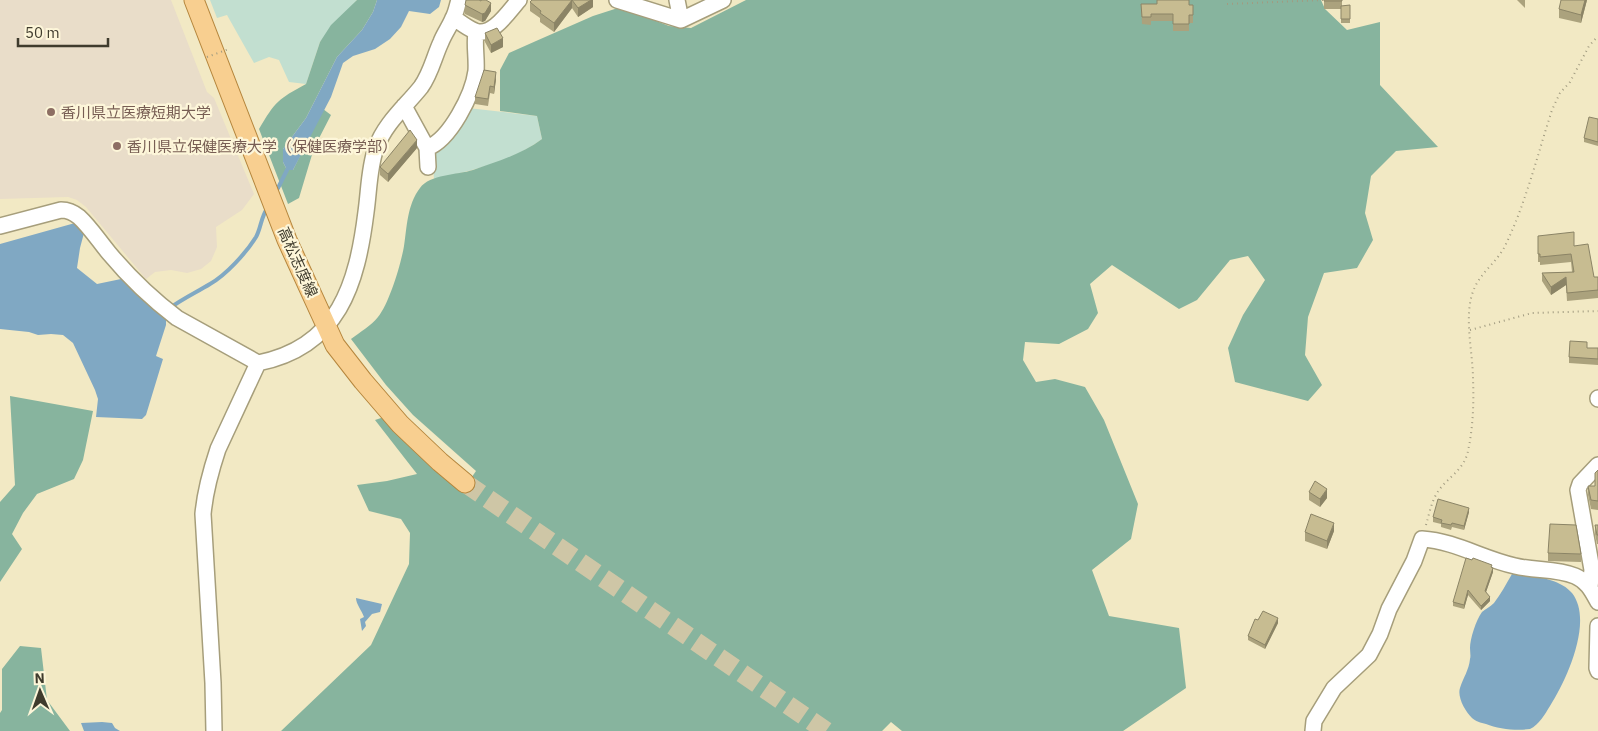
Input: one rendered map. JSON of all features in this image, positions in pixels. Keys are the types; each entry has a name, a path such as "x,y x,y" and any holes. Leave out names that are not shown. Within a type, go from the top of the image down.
{"main road":[{"name":"高松志度線","path":"194,0 287,240 336,345 363,381 394,417 440,462 465,483"}],"street":[{"path":"0,226 61,210 70,210 79,217 110,255 150,296 177,318 258,363 272,360 308,344 328,326 341,307 361,248 376,148 384,129 420,87 431,70 441,42 454,18 459,0"},
{"path":"454,18 476,32 485,32 493,28 519,0"},
{"path":"618,0 681,20 723,0"},
{"path":"677,0 681,20"},
{"path":"427,148 432,147 449,131 474,81 476,69 476,32"},
{"path":"404,106 427,148 428,167"},
{"path":"214,731 203,514 204,498 218,449 258,363"},
{"path":"1590,587 1592,570 1591,522 1578,490 1580,484 1598,465"},
{"path":"1312,731 1314,721 1334,688 1369,655 1414,562 1422,539 1440,540 1514,566 1563,572 1577,577 1590,587 1598,602"},
{"path":"1598,626 1598,671"}],"path":[{"path":"1228,4 1325,0"},
{"path":"1422,539 1438,492 1458,471 1468,453 1472,424 1474,380 1470,309 1474,290 1483,273 1503,249 1518,218 1552,110 1560,93 1570,82 1589,46 1598,36"},
{"path":"207,57 228,49"},
{"path":"1470,330 1532,313 1598,311"}],"shaded area":[{"name":"香川県立保健医療大学（保健医療学部）","path":"0,0 171,0 207,92 214,98 254,194 242,210 216,227 217,247 211,261 201,269 187,273 171,270 155,272 146,279 86,207 77,200 68,197 0,199"}],"green space":[{"path":"210,0 357,0 320,42 306,84 289,82 279,60 269,57 254,63 227,15 217,18"},
{"path":"357,0 377,0 373,12 362,30 337,57 306,118 283,149 283,162 287,170 293,170 323,109 331,115 314,148 299,198 288,204 259,129 278,102 306,84 320,42 331,25"},
{"path":"746,0 1321,0 1325,9 1347,30 1380,22 1380,85 1438,147 1396,151 1371,176 1365,213 1373,240 1357,268 1324,273 1308,317 1305,355 1322,385 1308,401 1235,382 1228,348 1243,315 1265,280 1248,256 1230,260 1197,300 1179,309 1112,265 1090,284 1098,313 1088,329 1059,344 1025,342 1023,360 1036,382 1055,379 1085,387 1104,420 1138,504 1131,539 1092,570 1109,616 1179,628 1186,688 1123,731 902,731 891,722 882,731 281,731 371,645 409,564 410,533 401,519 369,511 357,485 417,474 375,420 387,416 465,487 476,471 413,415 386,385 351,339 375,320 386,303 400,263 412,202 420,188 424,183 437,177 473,170 500,161 542,139 537,116 500,111 500,70 509,53 593,16 621,7 669,26 691,28"},
{"path":"468,108 537,116 542,139 518,154 504,160 434,179 432,155 447,143"},
{"path":"10,396 93,411 83,460 74,479 37,494 23,513 12,534 22,549 0,582 0,502 15,485"},
{"path":"20,646 41,648 47,700 70,731 0,731 2,669"}],"water":[{"path":"377,0 441,0 439,7 430,14 409,11 401,27 390,39 375,49 353,56 343,63 331,97 293,170 287,170 283,162 283,149 306,118 337,57 362,30 373,12"},
{"path":"75,223 84,233 77,268 97,284 121,279 166,320 156,356 163,359 146,415 142,419 96,417 98,399 95,390 73,343 63,335 38,335 29,332 0,329 0,244"},
{"path":"1512,574 1544,578 1567,588 1578,605 1580,619 1575,651 1563,682 1542,719 1530,729 1525,730 1491,726 1476,721 1462,704 1459,692 1469,663 1471,640 1478,620 1482,612 1494,603"},
{"path":"356,598 382,604 380,612 372,614 365,622 366,626 362,631 360,619 364,617"},
{"path":"81,723 112,723 120,731 84,731"}],"building":[{"path":"466,0 486,0 491,3 485,13 482,14 465,5"},
{"path":"532,0 572,0 554,23 540,13 541,11 530,2"},
{"path":"572,0 591,0 578,8"},
{"path":"1157,0 1189,0 1189,5 1193,5 1193,15 1189,15 1189,24 1173,24 1173,14 1151,14 1151,17 1142,17 1141,4 1157,4"},
{"path":"1342,0 1342,1 1324,1"},
{"path":"1561,0 1585,0 1581,15 1559,9"},
{"path":"1350,5 1350,19 1341,19 1341,6"},
{"path":"497,28 503,38 491,45 485,33"},
{"path":"484,70 496,72 494,87 490,86 488,99 475,97"},
{"path":"1589,117 1598,119 1598,142 1584,138"},
{"path":"410,130 417,140 388,174 380,167"},
{"path":"1574,232 1574,246 1588,244 1594,277 1598,277 1598,290 1567,293 1566,277 1551,287 1542,273 1574,272 1571,254 1540,257 1540,254 1538,254 1538,236"},
{"path":"1570,341 1587,342 1587,348 1598,348 1598,359 1569,357"},
{"path":"1598,470 1598,501 1591,500 1588,486 1595,486 1595,473"},
{"path":"1315,481 1327,489 1320,499 1309,492"},
{"path":"1438,499 1469,508 1464,526 1441,523 1442,520 1433,517"},
{"path":"1311,514 1334,523 1327,541 1305,532"},
{"path":"1550,524 1576,525 1581,554 1548,553"},
{"path":"1595,525 1598,525 1598,535 1597,535"},
{"path":"1466,558 1472,560 1473,558 1492,565 1491,567 1493,568 1485,591 1490,597 1481,606 1468,590 1464,605 1453,602"},
{"path":"1263,611 1278,618 1265,645 1248,636 1255,619 1258,620"}],"waterway":[{"path":"278,188 287,170"},
{"path":"170,308 216,280 235,263 256,237 263,215 267,209"}],"tunnel":[{"path":"465,483 826,731"}],"place":[{"name":"香川県立医療短期大学","path":"51,112"},
{"name":"香川県立保健医療大学（保健医療学部）","path":"117,146"}]}
